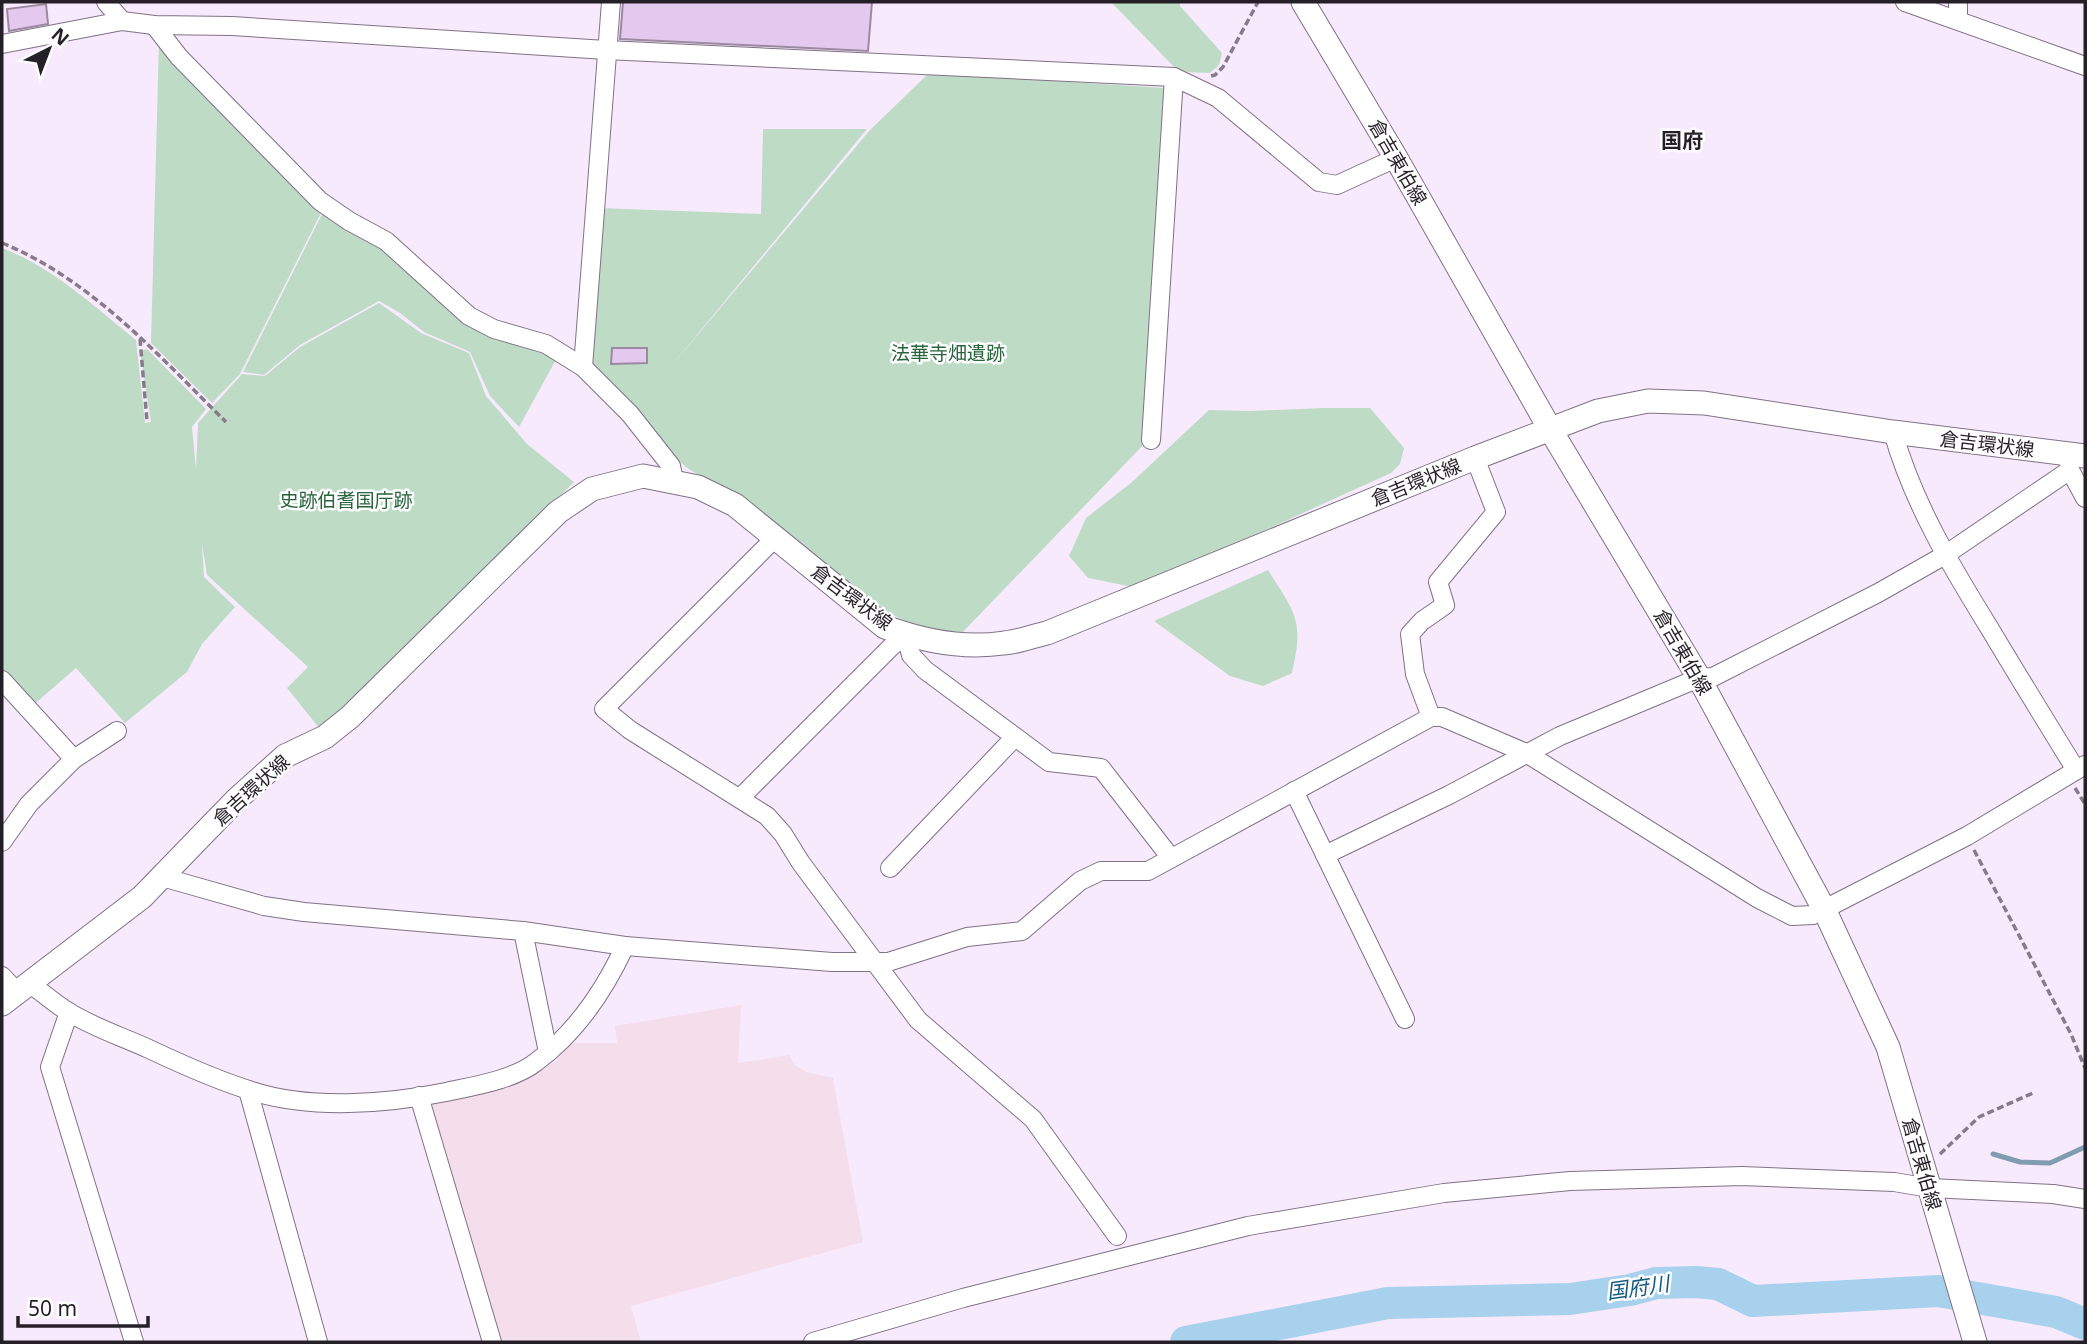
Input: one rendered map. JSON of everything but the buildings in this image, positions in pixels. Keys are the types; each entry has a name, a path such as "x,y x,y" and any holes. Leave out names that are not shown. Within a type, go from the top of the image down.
{"main road":[{"name":"倉吉東伯線","path":"1303,2 1396,158 1550,429 1699,678 1825,911 1888,1047 1976,1342"},
{"name":"倉吉環状線","path":"13,989 142,897 237,799 285,756 325,737 350,716 558,512 592,489 621,481 643,476 674,481 698,487 735,505 885,627 941,643 1004,644 1047,633 1550,429 1598,411 1648,401 1703,403 2075,460"}],"street":[{"path":"107,2 122,20"},
{"path":"583,367 611,2"},
{"path":"1905,2 2085,66"},
{"path":"1958,2 1958,20"},
{"path":"2,44 122,20 154,25 232,26 606,50 1174,78 1218,98 1319,182 1336,185 1396,158"},
{"path":"154,25 178,57 320,201 386,241 469,316 494,329 546,344 583,367 630,414 671,466 674,481"},
{"path":"1151,440 1174,78"},
{"path":"162,877 278,908 350,917 523,932 625,946 832,962 888,962 967,937 1022,931 1080,881 1101,871 1148,871 1431,717 1442,717 1526,753 1757,898 1792,916 1813,915 1966,836 2081,767 1945,555 1920,506 1893,432"},
{"path":"1431,717 1415,674 1410,634 1422,621 1445,605 1438,582 1496,512 1475,458"},
{"path":"1325,855 1449,795 1560,736 1699,678 1713,677 1878,593 1945,555 2075,460 2085,498"},
{"path":"768,545 604,709 630,730 741,797 766,816 783,834 801,863 918,1020 1033,1119 1117,1236"},
{"path":"741,797 906,635 911,654 925,670 1049,762 1101,768 1171,858"},
{"path":"2,680 74,759"},
{"path":"2,842 29,804 74,759 117,731"},
{"path":"890,867 1015,737"},
{"path":"1294,791 1405,1019"},
{"path":"523,932 548,1052"},
{"path":"13,989 205,1075 248,1090 304,1102 357,1102 419,1096 488,1084 534,1064 569,1034 593,1004 625,946"},
{"path":"69,1012 50,1067 134,1342"},
{"path":"248,1090 318,1342"},
{"path":"419,1096 492,1342"},
{"path":"813,1342 963,1298 1248,1226 1444,1193 1570,1181 1742,1177 1894,1182 1927,1178 2085,1199"}],"path":[{"path":"1206,77 1215,75 1223,67 1258,2"},
{"path":"2,243 30,255 93,298 140,338 226,422"},
{"path":"140,338 147,421"},
{"path":"1966,836 2071,1034 2085,1068"},
{"path":"1927,1178 1979,1118 2033,1093"}],"shaded area":[{"path":"741,1005 738,1063 789,1055 795,1065 806,1072 833,1078 863,1242 631,1306 641,1342 497,1342 425,1103 519,1081 556,1061 571,1043 617,1043 615,1026"}],"green space":[{"path":"1111,2 1180,2 1180,6 1222,53 1219,65 1210,73 1179,72"},
{"path":"159,40 324,207 240,374 212,403 151,343"},
{"name":"法華寺畑遺跡","path":"929,73 1165,88 1149,439 959,636 919,629 857,592 735,496 687,468 591,372 599,208 761,214 763,129 867,129 668,370 870,130"},
{"path":"325,208 385,245 455,309 558,356 519,427 490,396 470,352 424,332 379,301 300,345 264,375 243,372"},
{"name":"史跡伯耆国庁跡","path":"2,248 55,276 136,340 145,423 151,422 140,351 147,349 206,409 192,427 196,469 198,423 242,374 265,376 300,347 379,303 421,333 469,353 486,396 527,444 574,482 469,588 320,729 287,688 308,667 207,575 202,544 204,577 235,607 202,644 187,672 125,723 76,668 31,707 2,676"},
{"path":"1370,408 1404,448 1400,464 1391,473 1138,588 1088,578 1069,556 1086,518 1132,482 1209,410"},
{"path":"1268,570 1291,608 1297,629 1297,641 1292,673 1263,686 1230,676 1154,621"}],"waterway":[{"path":"1993,1154 2020,1162 2050,1163 2085,1147"},
{"name":"国府川","path":"1186,1342 1388,1303 1570,1299 1630,1290 1656,1283 1696,1282 1718,1284 1753,1301 1938,1291 2056,1312 2085,1324"}],"district":[{"name":"国府","path":"1682,141"}]}
